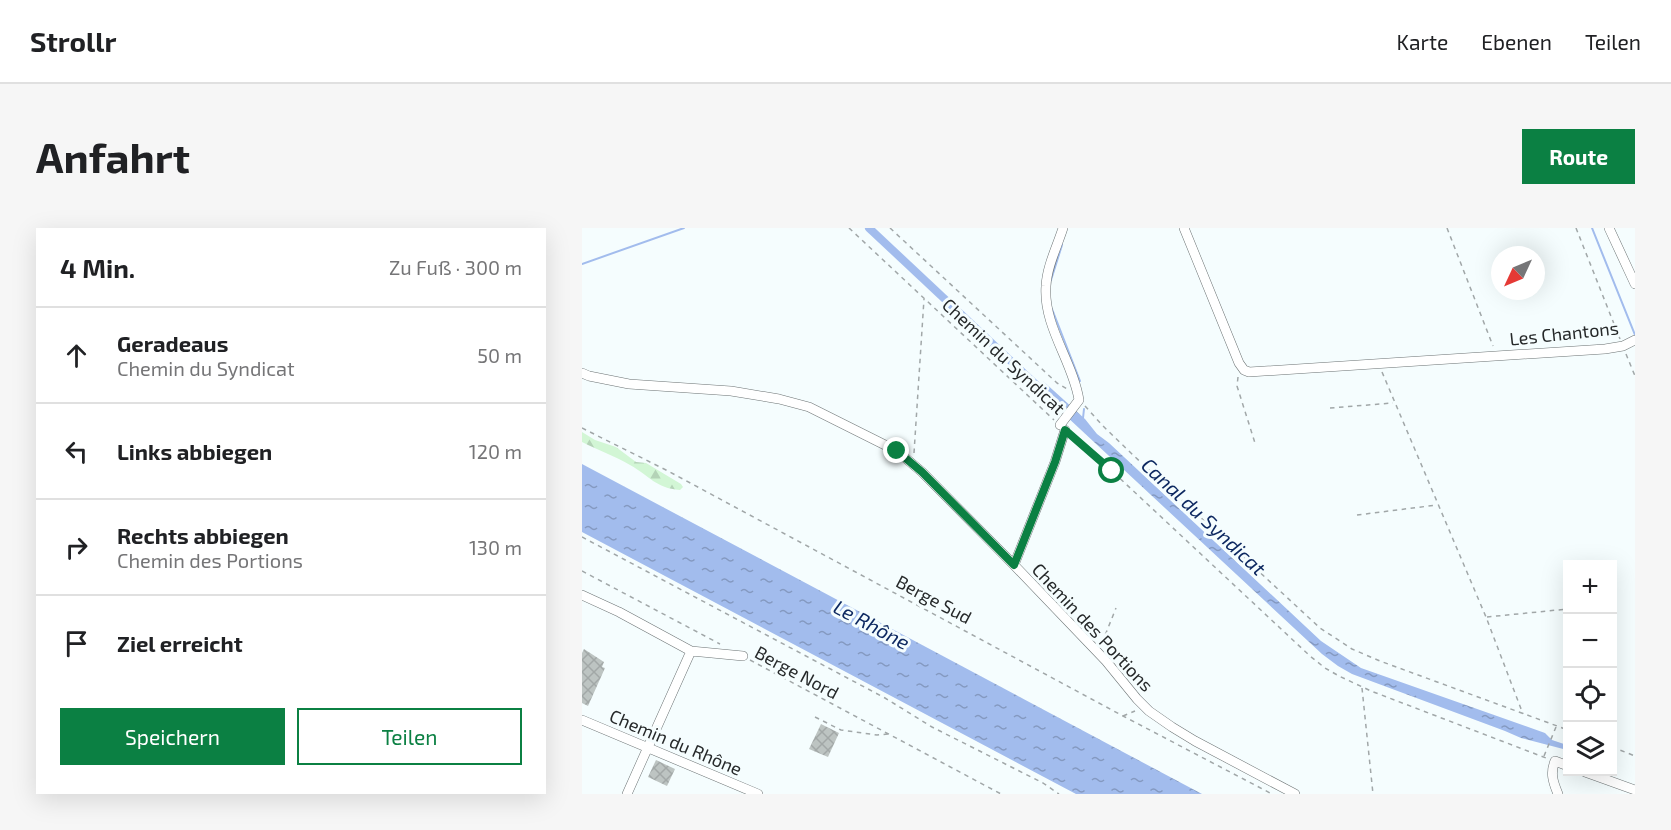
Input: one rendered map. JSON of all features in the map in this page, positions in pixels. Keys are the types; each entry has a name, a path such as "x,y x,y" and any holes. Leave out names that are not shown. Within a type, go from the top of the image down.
{"street":[{"path":"1014,565 1055,462 1062,426 1079,402 1077,389 1053,328 1046,299 1046,279 1063,228"},
{"path":"1184,228 1239,363 1244,370"},
{"path":"1609,228 1635,284"},
{"name":"Les Chantons","path":"1244,370 1254,373 1605,349 1623,346 1635,340"},
{"name":"Chemin des Portions","path":"582,373 604,380 629,384 731,391 757,394 795,403 824,414 888,446 914,464 1014,565 1098,653 1144,706 1180,732 1295,794"},
{"path":"582,595 692,651 743,656"},
{"path":"627,794 692,651"},
{"name":"Chemin du Rhône","path":"582,720 758,794"},
{"path":"1558,794 1552,777 1552,768 1555,761 1563,764"},
{"path":"1598,776 1635,790"}],"path":[{"name":"Chemin du Syndicat","path":"849,228 1282,631 1329,671 1362,687 1555,761"},
{"path":"890,228 1057,383 1064,388 1077,389"},
{"name":"Les Chantons","path":"1447,228 1497,356"},
{"path":"1576,228 1635,376"},
{"path":"914,464 925,298"},
{"path":"1381,364 1382,374 1486,617 1524,714"},
{"path":"1244,370 1239,374 1237,386 1255,443"},
{"path":"1079,402 1088,407 1103,426 1133,455 1320,628 1352,649 1380,662 1563,728"},
{"path":"1330,408 1394,402"},
{"name":"Berge Sud","path":"582,428 668,471 1272,794"},
{"path":"1357,515 1438,504"},
{"path":"582,537 885,698 932,727 1021,771 1059,794"},
{"path":"582,571 723,646"},
{"path":"1098,653 1116,608"},
{"path":"1486,617 1563,609"},
{"name":"Berge Nord","path":"743,656 1001,794"},
{"path":"1362,687 1373,794"},
{"path":"1124,716 1144,706"},
{"path":"815,717 841,730 877,735 890,734"},
{"path":"1543,757 1556,726"},
{"path":"1617,749 1635,756"}],"green space":[{"path":"582,432 595,440 616,447 636,462 646,463 683,487 680,490 671,489 658,484 637,469 582,442"}],"water":[{"name":"Canal du Syndicat","path":"1043,381 1085,419 1097,434 1321,641 1361,668 1545,733 1552,740 1563,744 1563,749 1521,738 1352,674 1338,666 1322,654 1037,389"},
{"name":"Le Rhône","path":"582,464 1202,794 1076,794 582,532"}],"building":[{"path":"584,649 604,662 602,667 605,668 588,706 582,703 582,653"},
{"path":"821,724 839,733 828,757 809,749"},
{"path":"656,760 675,769 667,786 648,777"}],"waterway":[{"path":"582,264 684,228"},
{"name":"Canal du Syndicat","path":"869,228 1046,394"},
{"path":"1592,228 1635,335"},
{"path":"1051,280 1062,245"},
{"path":"1052,309 1080,381"},
{"path":"1083,418 1084,409"}],"route":[{"path":"897,451 914,464 1014,565 1055,462 1065,430 1112,471"}]}
